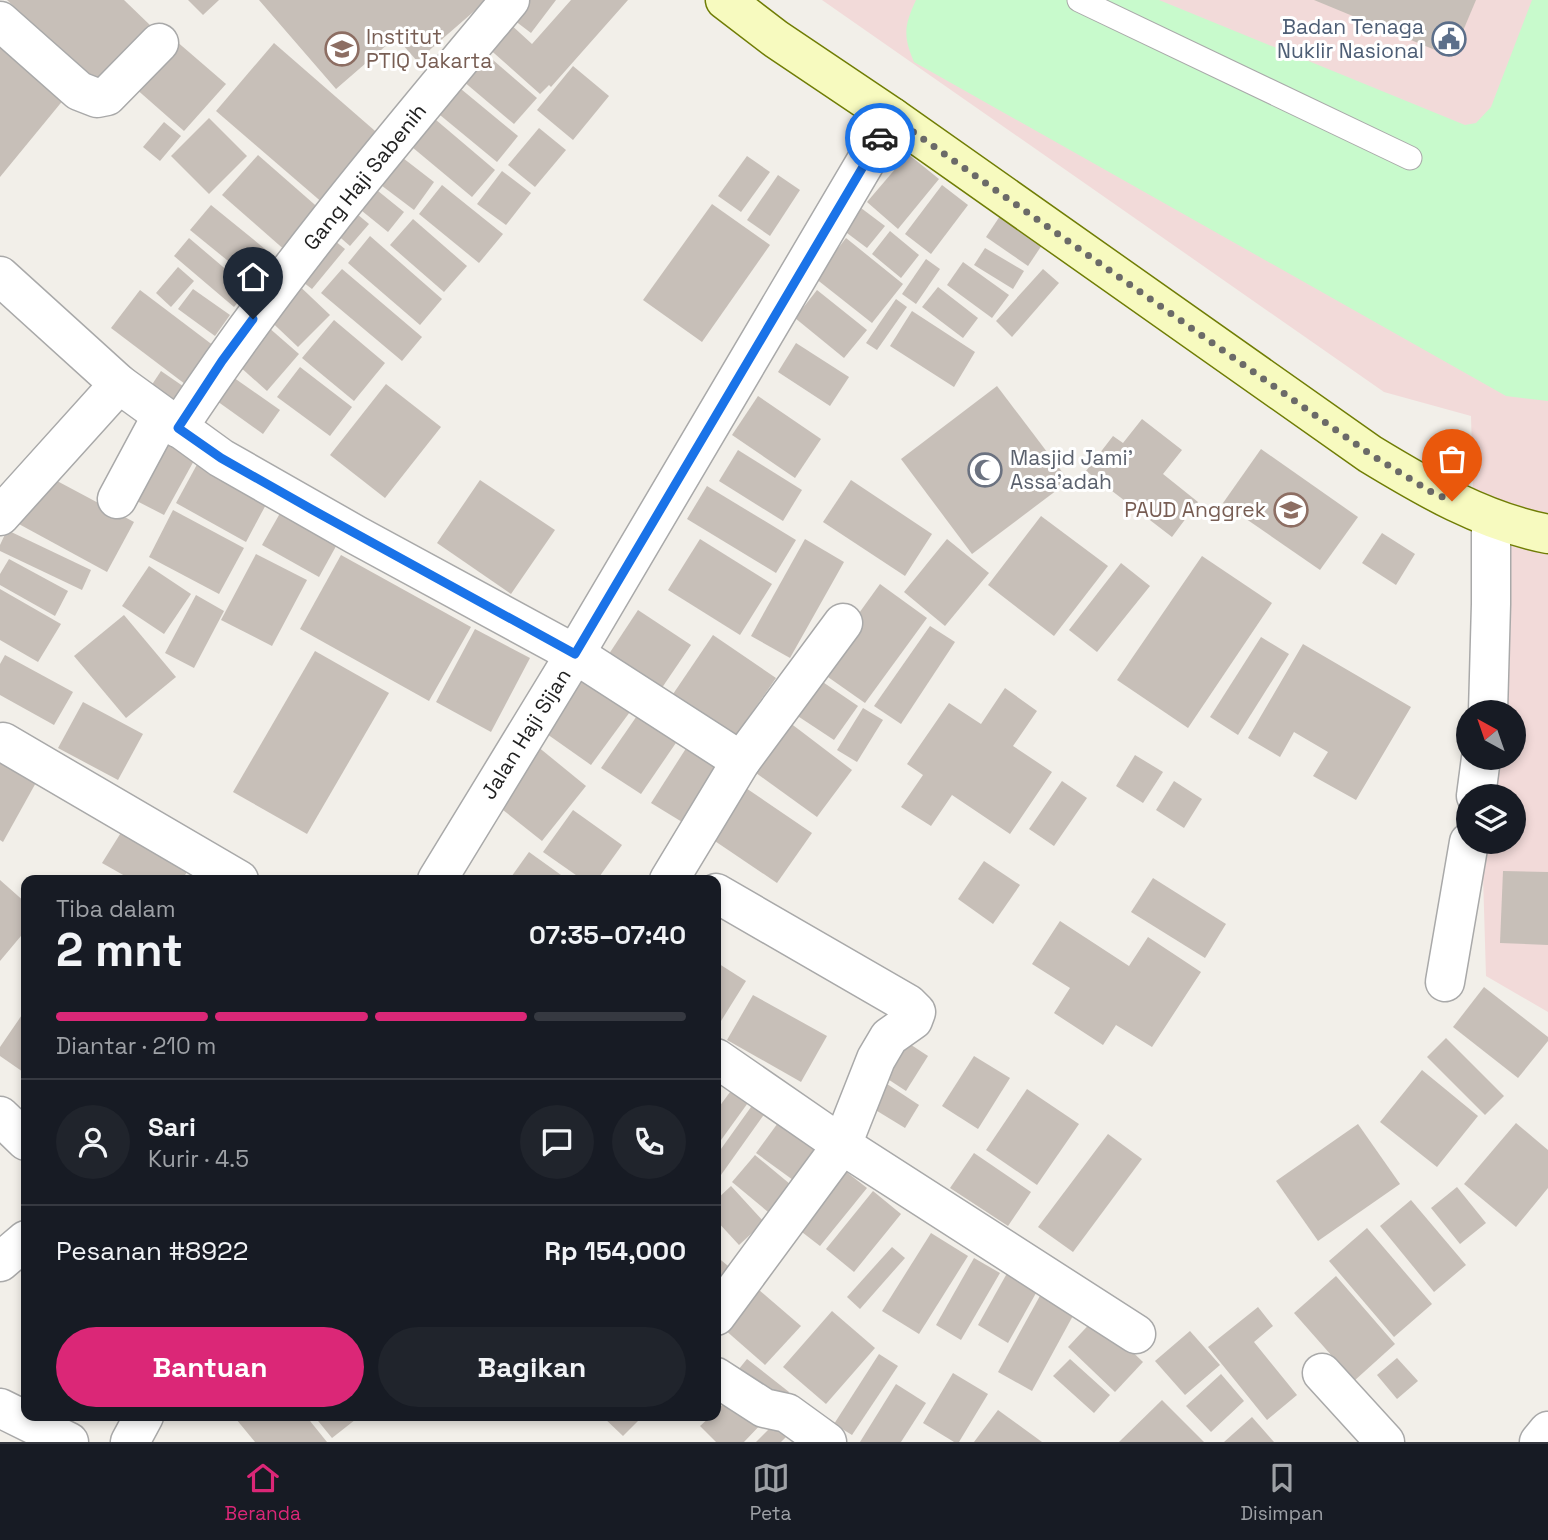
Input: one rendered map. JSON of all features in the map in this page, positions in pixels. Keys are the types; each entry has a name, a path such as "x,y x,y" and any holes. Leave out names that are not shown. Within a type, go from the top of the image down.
{"main road":[{"path":"725,0 776,39 892,117 1370,454 1433,493 1491,518 1548,534"}],"street":[{"name":"Gang Haji Sabenih","path":"117,499 169,422 222,361 370,167 510,0"},
{"path":"0,21 79,91 97,98 107,96 159,43"},
{"name":"Jalan Haji Sijan","path":"440,875 575,654 892,117"},
{"path":"0,276 119,384 221,458 344,529 575,654 741,761"},
{"path":"0,516 119,384"},
{"path":"1488,700 1491,518"},
{"path":"681,875 741,761 843,623"},
{"path":"3,742 230,875"},
{"path":"1445,982 1467,854"},
{"path":"721,896 908,1004 916,1012 913,1020 890,1037 876,1059 842,1146 721,1308"},
{"path":"721,1061 842,1146 1136,1334"},
{"path":"0,1116 21,1136"},
{"path":"0,1262 21,1244"},
{"path":"1322,1373 1385,1442"},
{"path":"721,1380 764,1408 787,1413 827,1442"},
{"path":"0,1408 21,1418"},
{"path":"26,1421 69,1442"},
{"path":"130,1442 141,1421"},
{"path":"1539,1442 1548,1431"}],"lane":[{"path":"1079,0 1410,158"}],"shaded area":[{"path":"822,0 1548,0 1548,1012 1486,976 1482,854 1526,854 1526,784 1481,784 1480,770 1526,770 1526,700 1479,700 1471,416 1384,392"}],"green space":[{"path":"916,0 1159,0 1465,125 1476,123 1491,107 1532,0 1548,0 1548,401 1506,396 914,62 906,31"}],"building":[{"path":"7,0 124,0 152,27 97,86"},
{"path":"188,0 219,0 203,15"},
{"name":"Institut PTIQ Jakarta","path":"259,0 487,0 417,61 396,37 336,89"},
{"path":"524,0 556,0 531,33 510,17"},
{"path":"571,0 628,0 551,87 549,85 540,94 486,46 508,22 532,44"},
{"path":"1314,0 1476,0 1452,57"},
{"path":"0,36 69,93 0,177"},
{"path":"175,40 226,84 184,131 134,87"},
{"path":"274,43 382,137 324,204 216,111"},
{"path":"486,54 537,98 514,124 463,81"},
{"path":"573,66 609,96 573,140 537,110"},
{"path":"461,89 518,136 497,162 440,115"},
{"path":"429,114 495,170 472,197 406,142"},
{"path":"209,118 247,156 209,194 171,156"},
{"path":"164,122 181,136 160,161 143,147"},
{"path":"539,128 566,150 535,187 508,165"},
{"path":"390,148 434,182 414,210 369,176"},
{"path":"908,154 939,179 898,229 867,202"},
{"path":"258,155 322,211 287,252 222,195"},
{"path":"747,156 770,172 741,212 718,196"},
{"path":"502,171 531,193 506,225 477,204"},
{"path":"778,175 800,190 770,236 747,220"},
{"path":"362,178 404,212 388,232 346,198"},
{"path":"442,185 503,234 479,263 419,214"},
{"path":"942,185 968,205 931,254 905,234"},
{"path":"345,204 369,224 350,246 327,226"},
{"path":"712,204 770,245 702,342 643,300"},
{"path":"211,205 270,253 249,278 190,230"},
{"path":"861,208 885,226 867,248 843,230"},
{"path":"1002,213 1044,242 1028,266 986,237"},
{"path":"413,219 467,266 444,292 390,245"},
{"path":"890,231 919,255 901,278 872,254"},
{"path":"324,232 345,249 312,289 291,273"},
{"path":"370,236 442,299 420,325 348,263"},
{"path":"189,238 249,289 234,307 174,256"},
{"path":"846,238 903,284 872,323 815,278"},
{"path":"985,248 1024,271 1013,289 974,265"},
{"path":"926,259 940,269 916,304 902,294"},
{"path":"963,262 1009,295 992,318 947,285"},
{"path":"178,267 194,281 171,307 156,293"},
{"path":"342,269 422,337 402,361 321,293"},
{"path":"1043,269 1059,283 1012,337 996,321"},
{"path":"291,278 330,315 298,347 260,311"},
{"path":"938,287 978,318 963,338 922,307"},
{"path":"193,289 230,315 215,336 178,309"},
{"path":"140,290 214,346 185,384 111,328"},
{"path":"817,290 867,330 844,358 795,318"},
{"path":"896,299 907,307 877,350 866,343"},
{"path":"912,311 975,352 954,387 890,346"},
{"path":"260,320 299,354 267,391 228,356"},
{"path":"334,320 385,363 354,401 302,358"},
{"path":"796,343 849,377 830,406 778,372"},
{"path":"300,367 352,407 330,436 277,397"},
{"path":"220,368 280,410 263,434 203,391"},
{"path":"161,371 193,393 176,420 143,398"},
{"path":"386,384 441,427 385,498 330,455"},
{"name":"Masjid Jami' Assa'adah","path":"997,386 1069,481 972,554 901,459"},
{"path":"758,396 821,439 795,478 732,435"},
{"path":"1142,419 1182,450 1163,474 1198,502 1172,537 1086,471 1113,436 1123,443"},
{"path":"163,439 196,457 164,515 131,498"},
{"name":"PAUD Anggrek","path":"1261,449 1358,517 1320,570 1223,503"},
{"path":"738,450 802,490 783,521 719,481"},
{"path":"200,459 270,497 246,542 176,503"},
{"path":"44,474 134,522 107,572 17,523"},
{"path":"480,480 555,530 511,594 437,543"},
{"path":"851,480 932,534 905,576 823,522"},
{"path":"707,486 796,540 776,573 687,519"},
{"path":"283,508 340,539 319,577 262,545"},
{"path":"173,510 244,548 219,594 149,557"},
{"path":"1041,516 1108,566 1054,636 988,585"},
{"path":"7,530 91,570 82,590 0,551"},
{"path":"1382,533 1415,554 1396,585 1362,563"},
{"path":"700,539 772,584 740,635 668,590"},
{"path":"805,539 844,562 790,658 751,636"},
{"path":"947,539 989,573 945,626 904,592"},
{"path":"256,554 307,580 272,646 221,620"},
{"path":"341,555 471,627 429,701 300,629"},
{"path":"1202,556 1272,603 1188,728 1117,680"},
{"path":"9,559 68,591 55,616 0,585 0,574"},
{"path":"1121,563 1150,586 1097,652 1069,630"},
{"path":"149,566 191,594 164,634 122,606"},
{"path":"880,584 927,618 865,703 818,670"},
{"path":"0,589 61,624 38,662 0,640"},
{"path":"196,595 224,611 194,668 165,653"},
{"path":"638,610 691,645 653,701 601,666"},
{"path":"124,615 176,677 126,718 74,656"},
{"path":"930,626 955,642 901,724 874,706"},
{"path":"475,629 530,658 491,732 436,702"},
{"path":"713,635 776,678 731,743 669,700"},
{"path":"1261,637 1289,654 1238,735 1210,717"},
{"path":"1303,644 1411,707 1356,800 1313,776 1328,752 1294,732 1280,757 1248,738"},
{"path":"315,651 389,693 307,834 233,792"},
{"path":"5,655 73,692 54,725 0,695 0,664"},
{"path":"581,666 635,705 591,765 537,727"},
{"path":"811,674 858,706 834,740 787,709"},
{"path":"1005,688 1037,711 1013,746 1052,772 1010,834 952,795 931,826 901,807 923,775 907,764 949,703 981,724"},
{"path":"83,702 143,734 118,780 58,748"},
{"path":"643,707 682,734 641,794 601,768"},
{"path":"863,708 883,720 857,762 837,750"},
{"path":"781,716 852,770 817,817 745,765"},
{"path":"692,739 727,762 687,825 651,803"},
{"path":"537,746 586,786 542,841 493,802"},
{"path":"1135,755 1163,772 1143,803 1116,786"},
{"path":"0,758 38,779 3,842 0,840"},
{"path":"1062,781 1087,798 1054,846 1029,829"},
{"path":"1174,781 1202,799 1184,828 1156,810"},
{"path":"737,782 812,833 777,883 703,833"},
{"path":"573,810 622,845 601,875 576,875 543,852"},
{"path":"127,823 193,862 185,875 123,875 102,863"},
{"path":"529,852 561,875 513,875"},
{"path":"984,861 1020,885 993,924 958,899"},
{"path":"1503,871 1548,872 1548,945 1500,943"},
{"path":"1153,878 1226,924 1205,958 1131,912"},
{"path":"0,880 21,899 21,936 0,961"},
{"path":"1060,921 1129,966 1148,937 1201,972 1152,1047 1116,1025 1103,1045 1054,1013 1070,988 1032,964"},
{"path":"721,965 746,981 721,1021"},
{"path":"1484,987 1548,1037 1548,1041 1518,1078 1453,1027"},
{"path":"753,995 827,1036 801,1082 727,1040"},
{"path":"21,1016 21,1071 0,1056 0,1047"},
{"path":"896,1035 928,1056 906,1091 874,1070"},
{"path":"1446,1038 1504,1096 1485,1115 1427,1057"},
{"path":"974,1056 1010,1078 978,1129 942,1106"},
{"path":"1422,1070 1478,1116 1437,1167 1380,1122"},
{"path":"884,1082 919,1105 905,1128 869,1106"},
{"path":"733,1088 750,1100 721,1140 721,1104"},
{"path":"1027,1089 1079,1124 1037,1185 986,1150"},
{"path":"756,1100 768,1109 721,1175 721,1149"},
{"path":"783,1116 820,1145 793,1180 756,1153"},
{"path":"1516,1123 1548,1150 1548,1188 1516,1227 1464,1184"},
{"path":"1358,1124 1400,1184 1318,1241 1276,1181"},
{"path":"1108,1134 1142,1159 1073,1252 1038,1227"},
{"path":"974,1153 1031,1192 1008,1226 950,1188"},
{"path":"755,1155 796,1189 773,1216 732,1182"},
{"path":"835,1163 867,1188 820,1246 789,1222"},
{"path":"731,1186 764,1222 739,1245 721,1225 721,1195"},
{"path":"1457,1187 1486,1223 1460,1244 1431,1208"},
{"path":"873,1191 901,1214 854,1272 826,1249"},
{"path":"1411,1200 1466,1265 1434,1292 1380,1226"},
{"path":"1367,1228 1432,1304 1394,1337 1329,1261"},
{"path":"931,1233 968,1256 919,1334 882,1311"},
{"path":"892,1247 905,1258 860,1309 847,1297"},
{"path":"974,1258 1000,1273 961,1340 936,1325"},
{"path":"721,1260 733,1270 721,1286"},
{"path":"1010,1268 1040,1286 1008,1343 978,1325"},
{"path":"1336,1276 1395,1344 1354,1381 1294,1313"},
{"path":"751,1283 801,1326 765,1365 721,1326 721,1316"},
{"path":"1041,1294 1075,1312 1032,1391 998,1372"},
{"path":"1258,1307 1273,1326 1254,1342 1297,1395 1267,1420 1208,1347"},
{"path":"832,1311 875,1348 826,1404 783,1367"},
{"path":"1096,1317 1143,1362 1115,1392 1068,1347"},
{"path":"1190,1331 1220,1365 1185,1395 1155,1361"},
{"path":"879,1354 898,1366 852,1435 834,1424"},
{"path":"1397,1358 1418,1381 1397,1399 1377,1375"},
{"path":"747,1359 789,1392 776,1408 734,1375"},
{"path":"1070,1359 1110,1395 1094,1413 1053,1376"},
{"path":"953,1373 988,1394 959,1442 954,1442 923,1423"},
{"path":"1221,1374 1244,1401 1211,1432 1186,1406"},
{"path":"896,1384 926,1403 901,1442 860,1442"},
{"path":"735,1392 764,1421 744,1442 716,1442 700,1426 706,1421 721,1421 721,1406"},
{"path":"1162,1400 1204,1442 1119,1442"},
{"path":"998,1410 1042,1442 974,1442"},
{"path":"785,1413 798,1425 781,1442 756,1442"},
{"path":"1252,1417 1274,1442 1224,1442"},
{"path":"238,1421 310,1421 327,1442 255,1442"},
{"path":"318,1421 354,1421 332,1438"},
{"path":"607,1421 638,1421 623,1436"}],"way so far":[{"path":"880,138 892,117 1370,454 1433,493 1452,501"}],"place":[{"name":"Badan Tenaga Nuklir Nasional","path":"1449,39"},
{"name":"Institut PTIQ Jakarta","path":"342,49"},
{"name":"Masjid Jami' Assa'adah","path":"985,470"},
{"name":"PAUD Anggrek","path":"1291,510"}],"route":[{"path":"253,319 178,428 221,458 356,535 575,654 880,138"}]}
